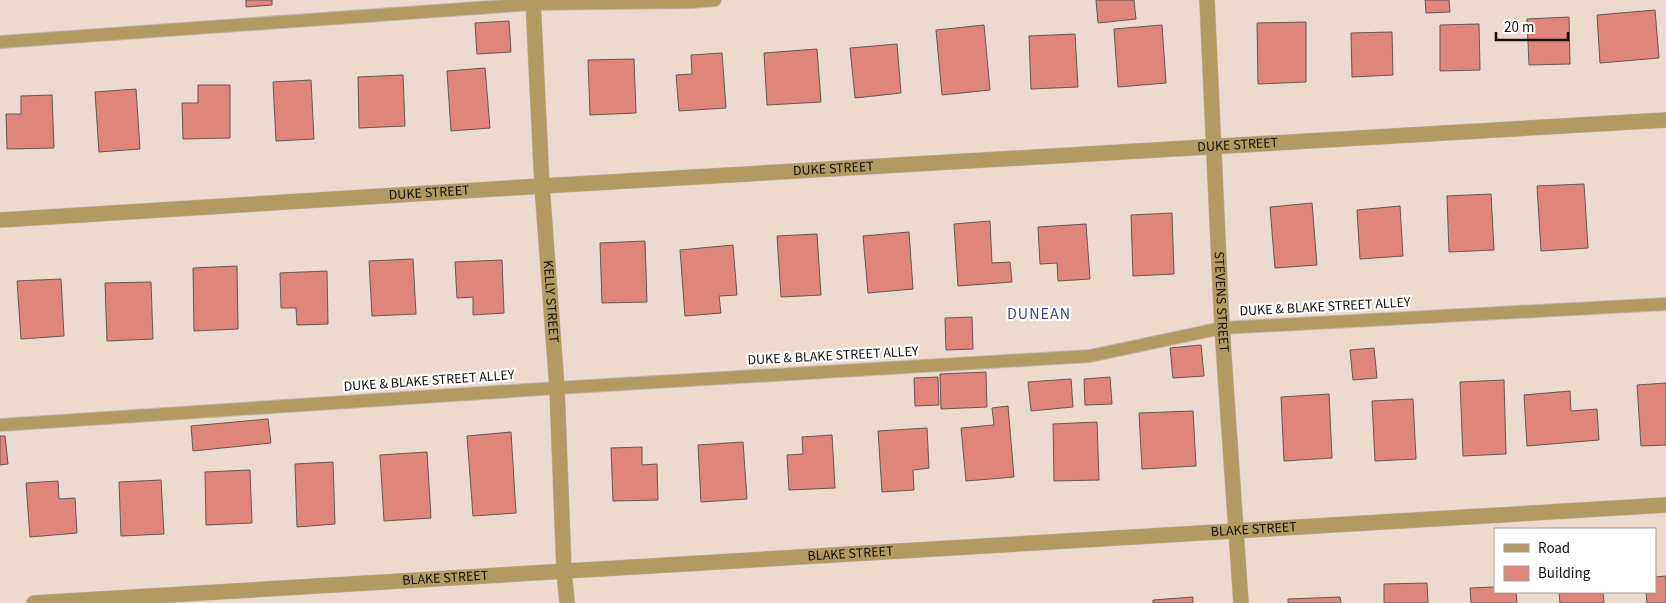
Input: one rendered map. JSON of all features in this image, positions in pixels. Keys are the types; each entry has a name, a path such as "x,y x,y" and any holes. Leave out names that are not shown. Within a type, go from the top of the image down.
{"street":[{"name":"STEVENS STREET","path":"1208,0 1222,328 1241,603"},
{"name":"KELLY STREET","path":"533,2 542,186 557,388 564,571 567,603"},
{"name":"DUKE STREET","path":"0,220 1666,120"},
{"name":"BLAKE STREET","path":"34,603 1666,505"}],"lane":[{"path":"0,42 533,2 691,2 715,0"},
{"name":"DUKE & BLAKE STREET ALLEY","path":"0,425 557,388 1090,356 1222,328 1666,304"}],"building":[{"path":"246,0 272,0 272,5 246,7"},
{"path":"1096,0 1134,0 1136,19 1098,23"},
{"path":"1425,0 1449,0 1450,12 1426,13"},
{"path":"1655,10 1659,58 1600,63 1597,15"},
{"path":"1569,17 1570,64 1529,65 1527,19"},
{"path":"509,21 511,52 477,54 475,23"},
{"path":"1306,22 1306,82 1258,84 1257,23"},
{"path":"1479,24 1480,70 1440,71 1440,25"},
{"path":"984,25 990,90 942,95 936,30"},
{"path":"1162,25 1166,83 1118,87 1114,29"},
{"path":"1392,32 1393,75 1352,77 1351,33"},
{"path":"1075,34 1078,87 1031,89 1029,36"},
{"path":"897,44 901,93 855,98 850,48"},
{"path":"817,49 821,102 767,105 764,53"},
{"path":"722,53 726,108 679,111 676,75 692,74 691,55"},
{"path":"634,59 636,113 590,115 588,60"},
{"path":"485,68 490,128 451,131 447,71"},
{"path":"403,75 405,126 359,128 358,77"},
{"path":"311,80 314,139 276,141 273,82"},
{"path":"198,85 230,85 230,138 183,139 182,103 198,103"},
{"path":"136,89 140,149 99,152 95,92"},
{"path":"52,95 54,148 7,149 6,114 21,114 21,96"},
{"path":"1584,184 1588,248 1541,251 1537,186"},
{"path":"1491,194 1494,250 1449,252 1447,196"},
{"path":"1312,203 1317,265 1275,268 1270,207"},
{"path":"1400,206 1403,256 1360,259 1357,210"},
{"path":"1172,213 1174,274 1133,276 1131,215"},
{"path":"990,221 992,263 1010,262 1012,282 958,286 954,224"},
{"path":"1086,224 1090,279 1058,281 1057,263 1040,264 1038,227"},
{"path":"909,232 913,289 868,293 863,236"},
{"path":"817,234 821,295 781,297 777,236"},
{"path":"645,241 647,302 602,303 600,243"},
{"path":"733,245 737,295 719,296 721,313 685,316 680,250"},
{"path":"413,259 416,314 372,316 369,261"},
{"path":"502,260 504,313 473,315 473,297 457,298 455,262"},
{"path":"237,266 238,329 194,331 193,268"},
{"path":"327,271 328,324 297,325 296,308 281,308 280,273"},
{"path":"61,279 64,336 21,339 17,281"},
{"path":"151,282 153,339 107,341 105,283"},
{"path":"972,317 973,349 946,350 945,318"},
{"path":"1201,345 1204,376 1173,378 1170,348"},
{"path":"1374,348 1377,378 1353,380 1350,350"},
{"path":"986,372 987,407 941,409 940,374"},
{"path":"938,377 939,405 915,406 914,378"},
{"path":"1110,377 1112,404 1085,405 1084,379"},
{"path":"1071,379 1073,407 1031,411 1028,382"},
{"path":"1504,380 1506,454 1463,456 1460,382"},
{"path":"1666,383 1666,445 1641,446 1637,385"},
{"path":"1570,391 1571,411 1597,409 1599,440 1527,446 1524,395"},
{"path":"1329,394 1332,458 1284,461 1281,397"},
{"path":"1413,399 1416,459 1375,461 1372,401"},
{"path":"1008,406 1014,477 966,481 961,428 994,425 992,408"},
{"path":"1193,411 1196,466 1142,469 1139,413"},
{"path":"268,419 271,443 193,451 191,426"},
{"path":"1097,422 1099,480 1054,481 1053,424"},
{"path":"927,428 929,468 913,470 914,490 882,492 878,431"},
{"path":"511,432 516,513 473,516 467,436"},
{"path":"832,435 835,488 789,490 787,455 803,454 802,437"},
{"path":"0,436 5,436 8,464 0,465"},
{"path":"743,442 747,499 701,502 698,445"},
{"path":"642,447 642,465 657,464 658,500 613,501 611,448"},
{"path":"427,452 431,518 384,521 380,455"},
{"path":"333,462 335,524 297,527 295,464"},
{"path":"250,470 252,523 206,525 205,472"},
{"path":"161,480 164,534 121,536 119,482"},
{"path":"58,481 59,499 75,498 77,533 30,537 26,483"},
{"path":"1666,576 1666,603 1647,603 1646,593 1656,593 1656,577"},
{"path":"1427,583 1428,603 1384,603 1384,584"},
{"path":"1494,587 1494,593 1516,593 1517,603 1471,603 1470,588"},
{"path":"1559,593 1603,593 1604,603 1560,603"},
{"path":"1193,597 1193,603 1153,603 1153,600"},
{"path":"1340,597 1341,603 1288,603 1288,599"}],"district":[{"name":"DUNEAN","path":"1039,314"}]}
